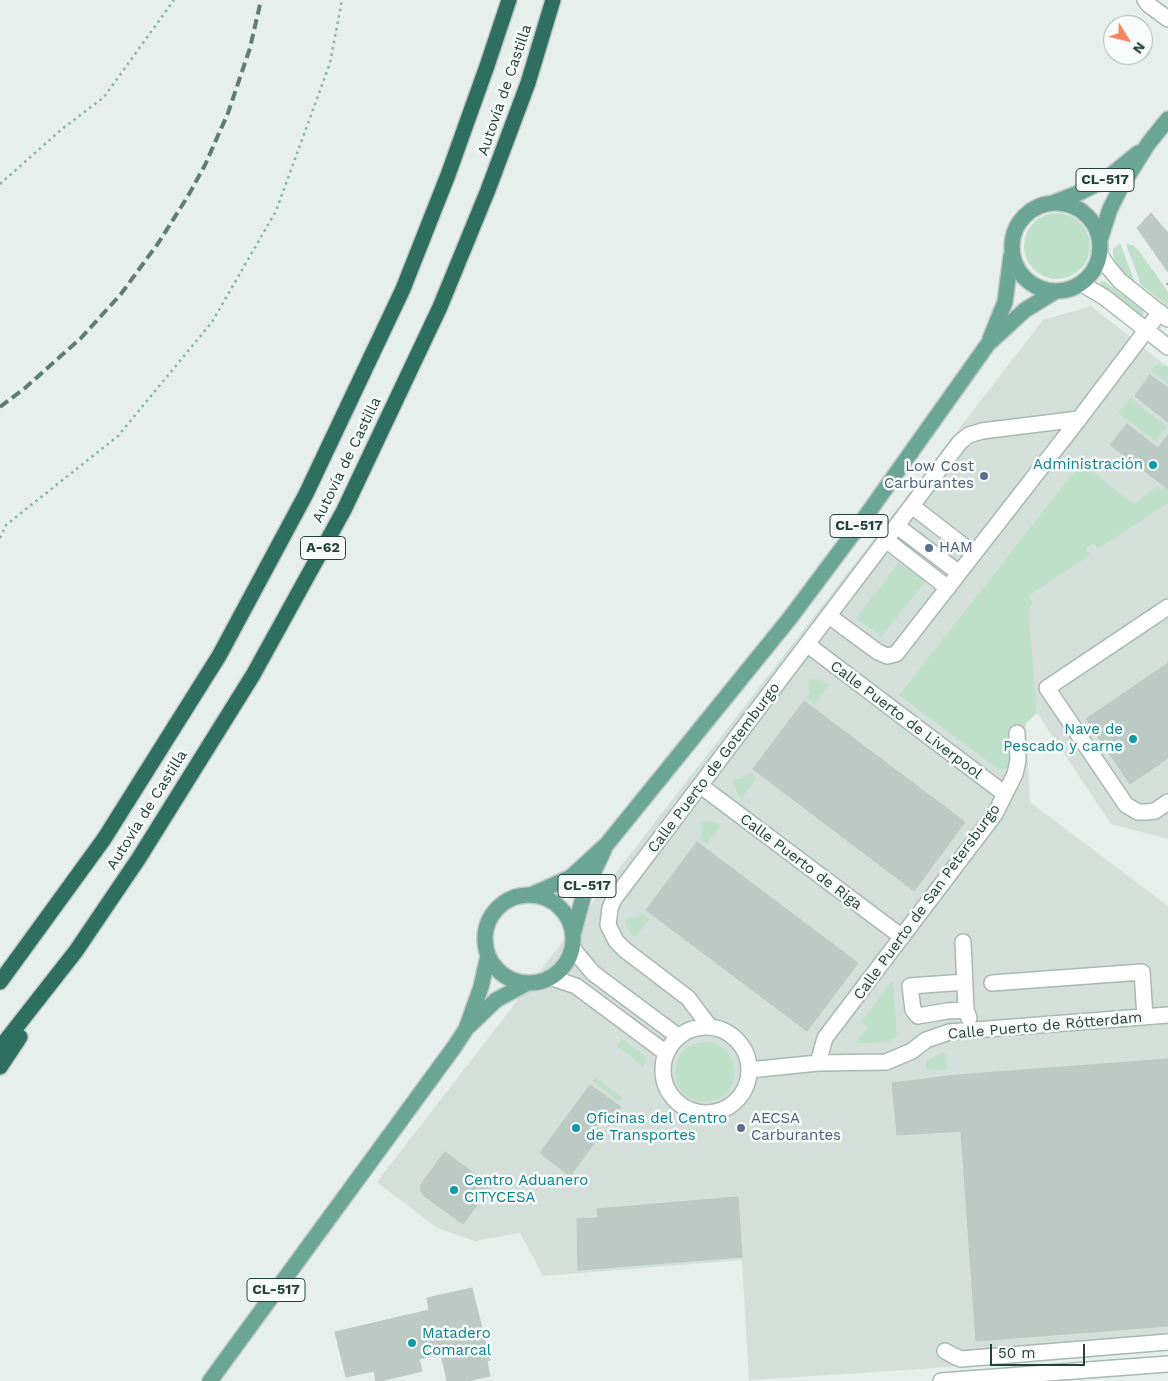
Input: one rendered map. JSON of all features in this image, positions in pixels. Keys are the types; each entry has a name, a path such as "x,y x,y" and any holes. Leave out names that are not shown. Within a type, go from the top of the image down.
{"highway":[{"name":"Autovía de Castilla","path":"0,982 104,839 219,656 306,494 403,289 448,175 509,0"},
{"name":"Autovía de Castilla","path":"0,1048 76,951 139,858 253,675 344,510 440,307 488,190 528,83 553,0"},
{"path":"0,1067 76,951"}],"main road":[{"name":"CL-517","path":"1012,252 1015,266 1024,278 1036,288 1067,291 1082,284 1094,271 1100,255 1100,240 1110,209 1121,187 1148,144 1168,119"},
{"name":"CL-517","path":"988,344 1005,302 1012,252 1012,237 1018,224 1027,213 1040,206 1054,203 1105,180 1148,144"},
{"name":"CL-517","path":"1054,203 1070,205 1084,212 1094,225 1100,240"},
{"name":"CL-517","path":"466,1029 481,987 488,956 484,938 486,929 489,920 499,906 515,896 533,894 571,876 607,844 796,610 858,527 988,344 1024,310 1056,291"},
{"name":"CL-517","path":"210,1381 466,1029 496,1000 526,984 540,983 552,978 566,966 573,949 574,931 585,890 607,844"},
{"name":"CL-517","path":"533,894 552,900 566,913 574,931"},
{"path":"488,956 496,970 510,980 526,984"}],"street":[{"path":"1146,0 1149,5 1168,19"},
{"path":"829,616 878,652 887,656 896,654 1146,330 1164,315 1120,282 1100,255"},
{"path":"1082,284 1104,297 1168,347"},
{"name":"Calle Puerto de Gotemburgo","path":"710,1027 688,998 616,941 608,925 610,908 614,899 960,442 969,435 982,431 1079,419"},
{"path":"912,506 974,554"},
{"path":"897,526 959,573"},
{"path":"886,540 948,588"},
{"path":"1168,607 1047,688 1126,805 1138,812 1155,811 1168,802"},
{"name":"Calle Puerto de Liverpool","path":"808,645 1005,794"},
{"name":"Calle Puerto de San Petersburgo","path":"818,1064 826,1038 995,814 1015,774 1018,760 1017,733"},
{"name":"Calle Puerto de Riga","path":"701,786 902,938"},
{"path":"963,942 966,1010 972,1030"},
{"path":"573,949 593,973 679,1037"},
{"path":"992,983 1142,972 1145,1017"},
{"path":"552,978 576,986 666,1053"},
{"path":"965,982 910,986 913,1010 918,1016 966,1010"},
{"name":"Calle Puerto de Rótterdam","path":"749,1070 818,1064 886,1062 912,1051 926,1040 948,1032 1168,1015"},
{"path":"710,1027 726,1032 738,1041 746,1055 749,1070 747,1084 740,1098 728,1108 713,1113 698,1113 683,1108 672,1097 664,1084 662,1068 666,1053 679,1037 688,1031 710,1027"},
{"path":"945,1351 961,1359 1168,1342"},
{"path":"941,1381 1168,1364"}],"path":[{"path":"0,184 62,129 104,97 174,0"},
{"path":"0,538 6,525 118,436 212,322 276,211 330,63 342,0"}],"shaded area":[{"path":"1091,306 1168,367 1168,839 1111,824 1037,713 1026,723 1030,802 1168,906 1168,1350 749,1380 742,1260 543,1276 520,1233 475,1241 437,1228 377,1182 1043,320"}],"green space":[{"path":"1057,213 1070,216 1080,223 1087,233 1090,246 1087,259 1080,269 1070,276 1057,279 1044,276 1034,269 1027,259 1024,246 1027,233 1034,223 1044,216"},
{"path":"1120,243 1136,285 1122,273 1116,263 1113,250"},
{"path":"1126,244 1133,245 1140,252 1168,292 1168,306 1141,285"},
{"path":"1104,281 1143,310 1144,315 1139,316 1100,286 1100,282"},
{"path":"1155,366 1168,367 1168,384 1151,371"},
{"path":"1130,398 1167,427 1155,441 1118,413"},
{"path":"1081,463 1134,504 1158,486 1161,490 1168,485 1168,503 1098,549 1094,543 1085,548 1090,555 1028,596 1033,603 1029,616 1037,713 1009,735 1011,759 1008,767 998,769 899,695"},
{"path":"899,562 925,582 881,637 856,618"},
{"path":"816,679 829,685 814,704 806,698 809,693 808,680"},
{"path":"749,773 757,778 742,798 737,793 733,779 740,779"},
{"path":"707,821 721,826 707,844 700,839 702,829 700,822"},
{"path":"642,913 650,919 635,937 626,925 626,919 639,916"},
{"path":"893,980 897,1035 889,1041 862,1044 856,1042 868,1027 861,1022"},
{"path":"622,1039 644,1055 646,1059 644,1067 617,1046"},
{"path":"705,1042 721,1047 726,1051 730,1056 735,1072 730,1088 726,1093 721,1097 705,1102 689,1097 684,1093 680,1088 675,1072 680,1056 684,1051 689,1047"},
{"path":"943,1052 946,1055 947,1069 926,1071 926,1061"},
{"path":"595,1077 623,1098 620,1102 592,1081"}],"building":[{"path":"1151,213 1168,233 1168,272 1137,228"},
{"name":"Administración","path":"1150,375 1168,388 1168,422 1135,396"},
{"name":"Administración","path":"1127,424 1158,448 1168,435 1168,489 1110,445"},
{"name":"Nave de Pescado y carne","path":"1168,663 1168,758 1130,784 1086,719"},
{"path":"804,701 965,822 914,891 753,769"},
{"path":"697,842 858,963 807,1031 646,910"},
{"path":"1168,1059 1168,1326 976,1341 961,1131 897,1135 892,1083 957,1075"},
{"name":"Oficinas del Centro de Transportes","path":"590,1085 621,1107 610,1123 602,1117 590,1133 598,1138 570,1176 540,1153"},
{"name":"Centro Aduanero CITYCESA","path":"445,1152 491,1186 463,1224 423,1195 421,1191 421,1184"},
{"path":"738,1197 742,1257 578,1270 577,1219 598,1218 597,1209"},
{"name":"Matadero Comarcal","path":"472,1288 490,1360 487,1361 490,1376 467,1381 447,1381 441,1354 419,1359 422,1371 381,1381 376,1381 374,1371 346,1377 335,1332 429,1310 427,1298"}],"railway":[{"path":"0,407 25,388 81,338 121,294 159,242 205,165 228,113 250,48 261,0"}],"place":[{"name":"Administración","path":"1153,465"},
{"name":"Low Cost Carburantes","path":"984,476"},
{"name":"HAM","path":"929,548"},
{"name":"Nave de Pescado y carne","path":"1133,739"},
{"name":"Oficinas del Centro de Transportes","path":"576,1128"},
{"name":"AECSA Carburantes","path":"741,1128"},
{"name":"Centro Aduanero CITYCESA","path":"454,1190"},
{"name":"Matadero Comarcal","path":"412,1343"}]}
